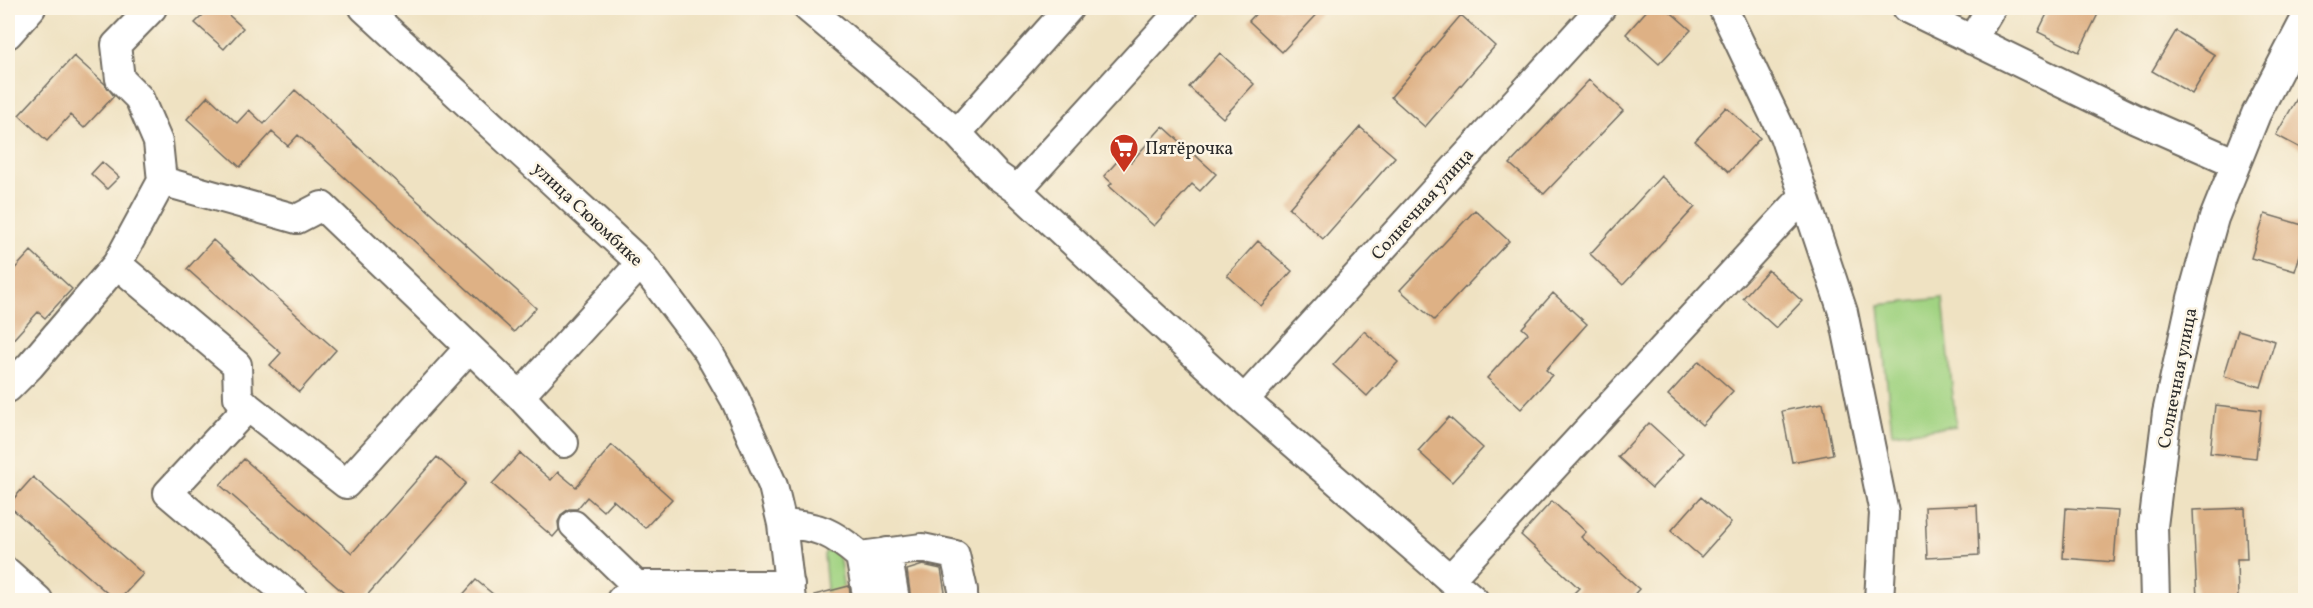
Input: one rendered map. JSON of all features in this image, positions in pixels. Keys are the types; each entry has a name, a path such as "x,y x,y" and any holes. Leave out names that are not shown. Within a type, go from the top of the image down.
{"street":[{"path":"8,34 31,8"},
{"path":"8,388 30,366 117,264 162,181 159,142 139,98 120,79 116,45 152,8"},
{"name":"улица Сююмбике","path":"364,8 641,262 707,350 735,399 773,486 782,524 791,593"},
{"path":"808,8 957,134 996,175 1017,190 1244,400 1474,600"},
{"path":"957,134 1070,8"},
{"path":"1017,190 1183,8"},
{"name":"Солнечная улица","path":"1244,400 1600,8"},
{"path":"1723,8 1785,136 1843,312 1884,513 1879,600"},
{"path":"1907,8 2136,119 2236,163"},
{"path":"1972,40 1991,8"},
{"name":"Солнечная улица","path":"2155,600 2153,526 2167,413 2192,298 2214,218 2236,163 2256,114 2306,18"},
{"path":"162,181 297,219 322,206 520,396 564,443"},
{"path":"1450,579 1804,196"},
{"path":"520,396 641,262"},
{"path":"117,264 237,365 238,397 248,407 346,484 469,348"},
{"path":"248,407 168,493 294,600"},
{"path":"782,524 809,525 874,554 922,548 955,555 963,600"},
{"path":"574,525 628,593 791,593"},
{"path":"868,600 874,554"},
{"path":"874,554 895,600"},
{"path":"8,573 38,600"}],"green space":[{"path":"1943,298 1956,426 1892,433 1879,305"},
{"path":"831,549 836,550 840,561 845,600 828,600 824,555"}],"building":[{"path":"210,8 221,8 243,28 224,49 195,23"},
{"path":"1261,8 1323,8 1282,52 1249,21"},
{"path":"1649,8 1666,8 1691,30 1659,64 1626,34"},
{"path":"2050,8 2101,8 2079,52 2038,32"},
{"path":"1461,15 1495,46 1425,127 1391,97"},
{"path":"2176,31 2215,55 2192,94 2152,71"},
{"path":"1220,53 1254,84 1223,118 1189,87"},
{"path":"74,56 105,84 114,96 84,128 70,115 47,141 19,115"},
{"path":"1589,80 1623,111 1544,194 1510,164"},
{"path":"2306,83 2306,151 2276,135"},
{"path":"295,90 536,308 514,332 298,135 288,146 272,132 240,167 187,119 208,96 237,123 249,110 264,124"},
{"path":"1726,107 1760,138 1729,172 1695,141"},
{"path":"1163,126 1216,174 1200,191 1192,184 1154,226 1109,186 1112,183 1104,176 1123,155 1131,162"},
{"path":"1360,127 1395,157 1323,239 1289,208"},
{"path":"102,162 119,177 107,189 91,174"},
{"path":"1661,176 1695,207 1623,285 1590,254"},
{"path":"1475,210 1509,241 1434,320 1400,290"},
{"path":"2265,214 2306,226 2306,236 2295,271 2251,258"},
{"path":"213,240 336,350 299,392 270,365 281,353 187,269"},
{"path":"1258,241 1292,271 1261,306 1227,275"},
{"path":"31,251 72,289 45,318 38,312 8,345 8,276"},
{"path":"1768,270 1802,301 1776,328 1743,298"},
{"path":"1553,293 1587,324 1546,370 1552,375 1521,409 1487,378 1528,333 1522,328"},
{"path":"2238,330 2275,341 2261,387 2224,376"},
{"path":"1364,331 1398,362 1367,396 1333,365"},
{"path":"1699,361 1733,391 1702,425 1668,395"},
{"path":"1823,403 1833,454 1792,462 1782,411"},
{"path":"2215,405 2261,410 2256,458 2210,453"},
{"path":"1449,417 1483,448 1452,482 1418,451"},
{"path":"1649,423 1683,454 1652,488 1618,457"},
{"path":"612,445 672,499 645,528 613,500 603,511 587,497 577,509 569,509 562,514 558,522 559,530 553,537 492,484 520,453 551,480 558,472 576,487"},
{"path":"437,457 466,483 363,600 352,600 220,485 244,459 352,553"},
{"path":"33,477 143,574 119,600 115,600 8,505"},
{"path":"1701,497 1731,523 1701,557 1671,531"},
{"path":"1552,501 1586,532 1581,537 1639,589 1629,600 1567,600 1579,588 1521,535"},
{"path":"1977,505 1979,555 1927,558 1925,507"},
{"path":"2066,508 2118,511 2114,562 2063,558"},
{"path":"2245,508 2247,559 2237,559 2238,600 2197,600 2193,510"},
{"path":"923,565 941,569 946,598 911,600 907,570"},
{"path":"476,580 500,600 458,600"},
{"path":"849,586 851,600 815,600 814,595"}],"place":[{"name":"Пятёрочка","path":"1124,174"}]}
